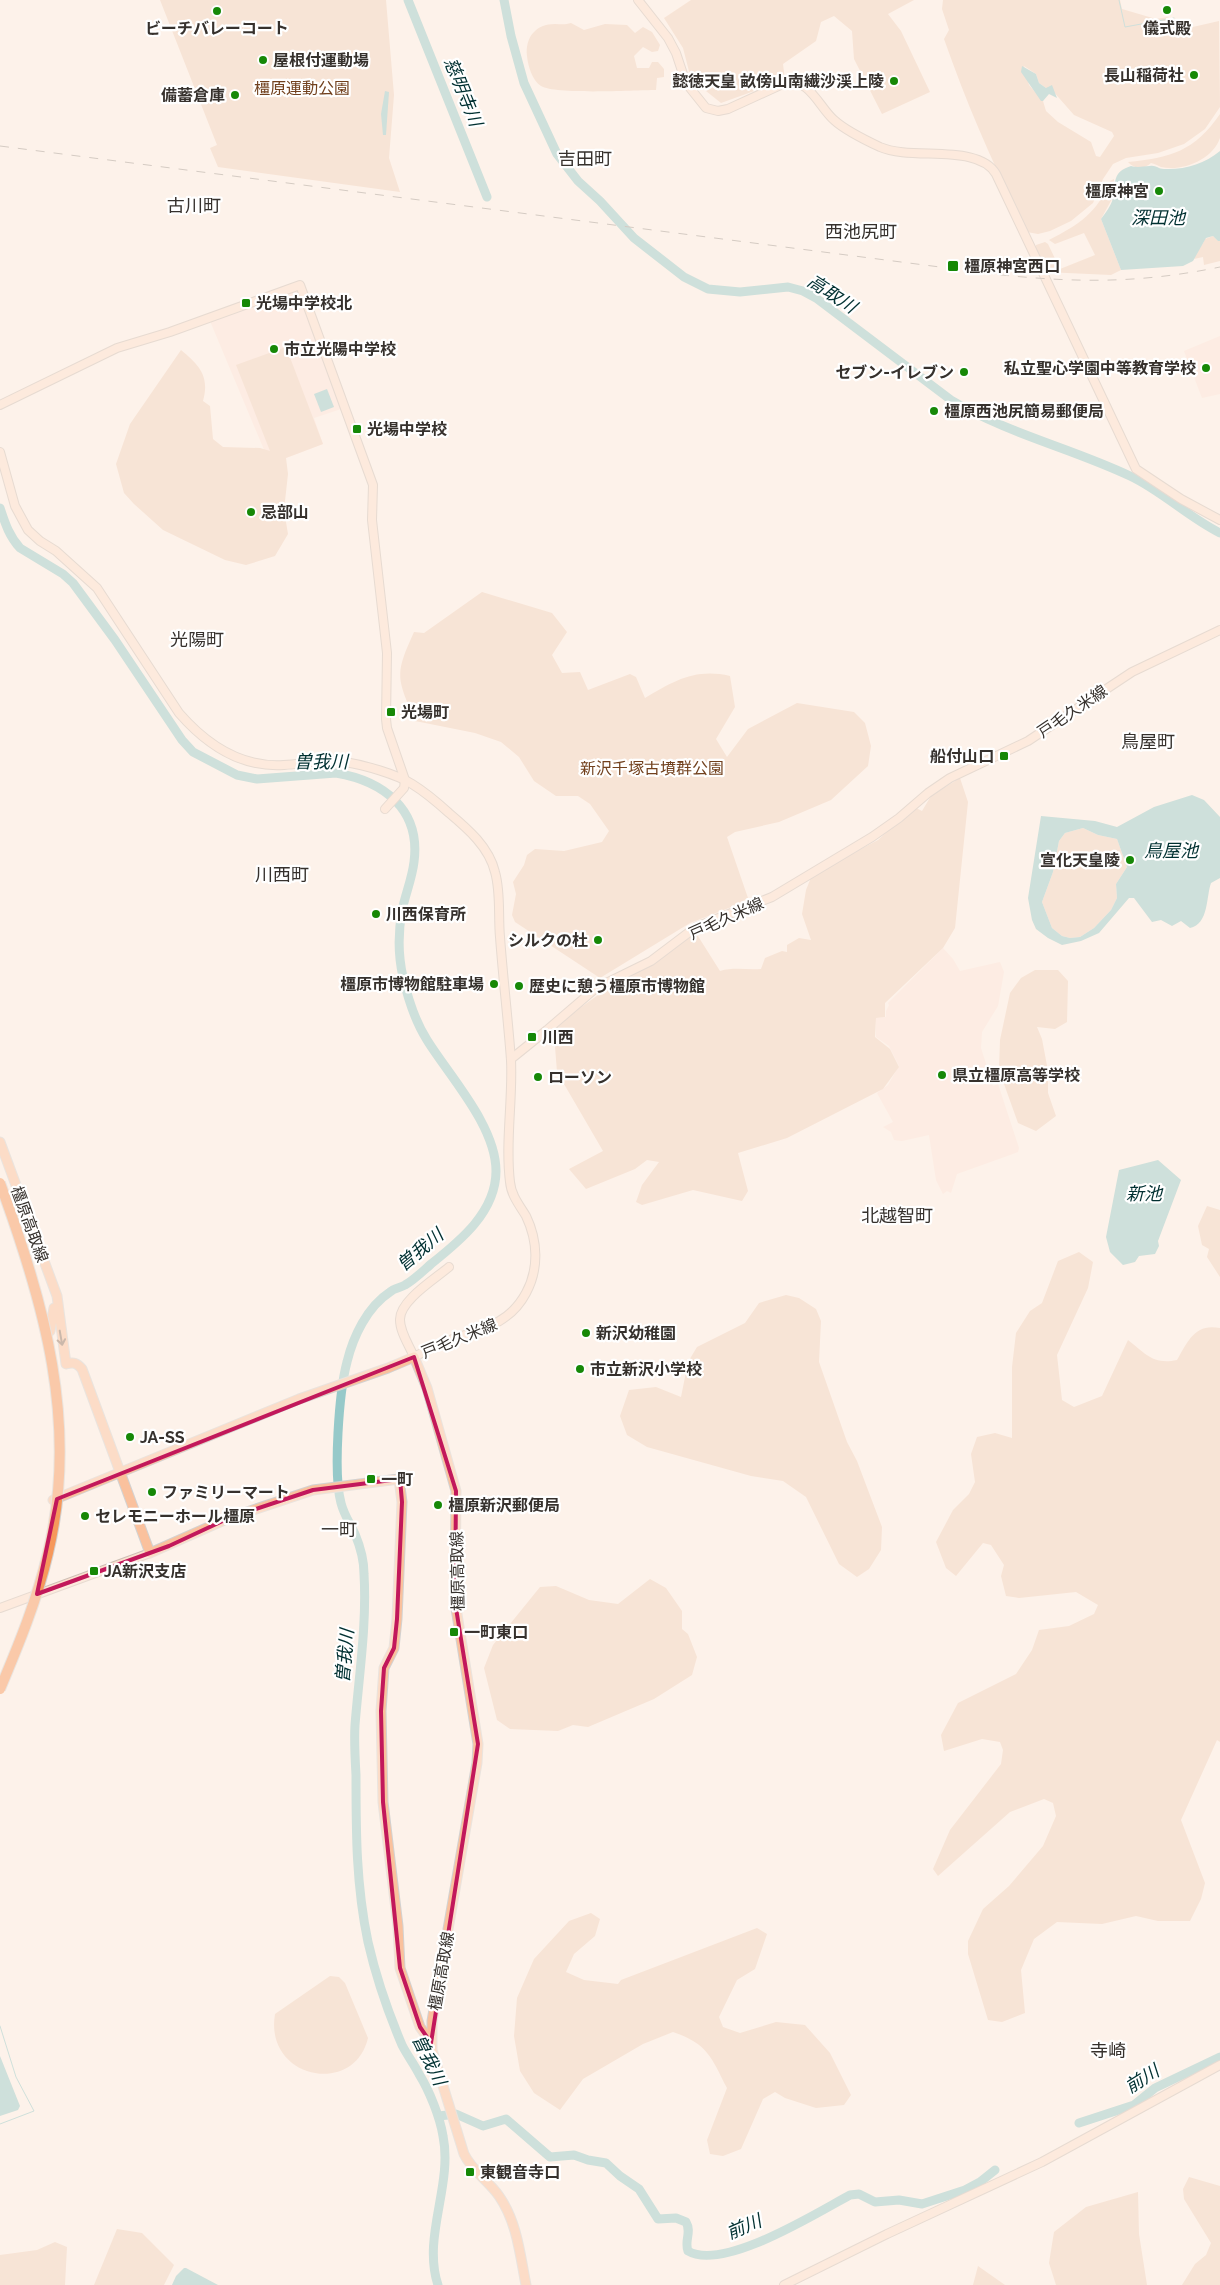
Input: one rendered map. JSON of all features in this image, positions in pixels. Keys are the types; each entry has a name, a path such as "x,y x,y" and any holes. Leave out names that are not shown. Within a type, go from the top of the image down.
{"highway":[{"path":"0,1183 26,1257 46,1329 55,1378 60,1445 55,1517 49,1551 29,1619 0,1688"}],"main road":[{"name":"橿原高取線","path":"0,1142 58,1299 60,1328 66,1364 73,1362 82,1369 150,1553 229,1518 274,1502 331,1486 399,1479 402,1518 397,1618 394,1648 384,1668 381,1711 383,1802 398,1926 400,1968 420,2027 431,2043 454,2124 467,2159 498,2193 507,2209 517,2237 526,2285"},
{"name":"橿原高取線","path":"50,1279 54,1302 50,1331"},
{"path":"53,1500 330,1388 388,1368 414,1356"},
{"name":"橿原高取線","path":"414,1356 427,1388 456,1491 456,1602 478,1744 477,1763 432,2021 431,2043"}],"street":[{"path":"638,0 672,45 689,88 710,110 728,109 785,83 795,82 808,90 834,120 882,148 913,154 972,157 989,164 996,174 1025,233 1136,470 1181,499 1220,520"},
{"path":"0,405 117,348 170,332 300,285 373,485 372,520 387,653 387,728 404,784"},
{"path":"0,452 15,506 28,530 40,541 56,551 97,588 179,713 195,731 224,752 254,764 283,766 329,760 344,761 404,784 450,814 480,841 495,870 498,890 499,927 511,1059"},
{"name":"戸毛久米線","path":"414,1356 445,1342 499,1323 518,1306 532,1280 536,1258 535,1242 527,1218 514,1195 510,1182 511,1059 596,988 651,961 696,928 772,897 872,837 899,818 928,792 950,778 1028,741 1132,672 1220,630"},
{"path":"386,808 404,784"},
{"path":"414,1356 403,1334 400,1313 406,1303 449,1268"},
{"path":"0,1608 150,1553"},
{"path":"784,2285 872,2241 1042,2162 1220,2065"}],"highlighted area":[{"path":"414,1357 456,1491 455,1602 478,1744 431,2043 420,2027 400,1968 383,1802 381,1711 384,1668 394,1648 397,1619 402,1502 400,1479 313,1490 229,1518 169,1546 37,1594 57,1499"}],"shaded area":[{"path":"295,290 300,292 341,409 314,418 323,444 270,464 210,321"},
{"name":"私立聖心学園中等教育学校","path":"1220,336 1220,394 1202,398 1184,351"},
{"name":"県立橿原高等学校","path":"943,948 953,959 960,971 1000,962 1004,972 998,1006 982,1032 981,1048 993,1086 998,1084 1019,1148 1018,1152 957,1174 951,1193 947,1191 943,1194 936,1180 929,1135 902,1141 894,1140 891,1132 883,1127 893,1122 877,1093 888,1085 899,1066 889,1046 876,1037 876,1018 886,1017 888,1003"}],"green space":[{"name":"橿原運動公園","path":"160,0 386,0 394,95 389,158 400,192 218,167 210,148 217,145"},
{"path":"691,0 914,0 888,14 901,31 930,92 882,114 854,59 852,31 834,16 821,22 816,41 783,64 785,80 721,103 691,79 683,48 664,18"},
{"path":"943,0 1120,0 1122,9 1156,19 1168,17 1184,29 1219,21 1220,107 1205,129 1184,144 1158,153 1126,158 1113,164 1103,179 1093,203 1071,221 1050,231 1038,234 1027,232 1003,184 962,89 944,39 949,30 942,9","holes":["1024,66 1036,74 1039,83 1052,90 1074,115 1112,132 1114,136 1100,157 1096,156 1091,142 1058,122 1046,111 1043,101 1029,85"]},
{"path":"571,23 584,30 605,24 627,25 635,33 643,27 652,32 660,45 658,51 652,52 643,47 634,56 637,68 649,68 652,62 658,62 664,69 664,77 657,78 656,90 579,91 550,89 541,86 533,77 528,64 527,49 530,38 542,26"},
{"path":"1220,114 1220,138 1211,152 1204,158 1179,168 1161,167 1151,163 1139,168 1128,162 1157,158 1180,150 1201,137"},
{"path":"1114,179 1113,197 1101,219 1121,270 1111,275 1045,272 1035,249 1036,245 1045,242 1048,244 1060,269 1095,255 1084,233 1055,244 1049,240 1070,229 1093,210 1110,181"},
{"path":"1213,236 1220,241 1220,261 1204,265 1203,257 1194,259 1205,239"},
{"path":"286,347 323,444 286,458 288,474 284,510 288,534 275,556 246,565 225,560 163,530 124,493 116,464 130,424 181,350 198,366 204,378 205,392 203,401 210,406 213,439 223,447 260,448 270,451 236,365"},
{"name":"新沢千塚古墳群公園","path":"482,592 552,613 567,632 552,655 562,673 580,672 588,690 630,674 636,677 645,698 675,681 695,675 717,674 730,676 735,707 716,739 727,757 748,729 797,703 854,712 865,723 871,746 868,766 831,800 779,822 735,832 727,837 748,898 734,906 690,923 600,978 515,922 512,915 516,894 513,882 524,865 527,855 535,849 564,851 602,842 609,831 590,804 578,796 556,796 534,781 519,757 501,742 475,733 415,721 404,695 400,676 401,668 403,658 414,632 424,633"},
{"path":"960,778 968,802 955,928 943,948 885,1003 885,1017 876,1018 875,1037 890,1049 899,1067 883,1089 787,1138 738,1153 748,1191 742,1201 693,1190 642,1205 636,1202 642,1185 659,1162 647,1160 635,1169 586,1189 569,1169 603,1151 557,1072 554,1034 556,1025 622,978 643,970 696,933 720,971 761,969 765,958 782,951 787,952 787,945 799,938 811,940 802,914 806,890 812,875 878,840 914,807 922,811 931,796"},
{"path":"1083,828 1098,835 1117,839 1127,867 1116,884 1117,898 1111,910 1094,928 1080,937 1070,938 1062,936 1052,928 1042,902 1053,872 1059,841 1065,833"},
{"path":"1035,970 1058,970 1068,981 1067,1022 1055,1029 1037,1027 1042,1039 1048,1071 1048,1093 1056,1116 1036,1131 1018,1123 999,1070 1000,1040 1010,993 1021,978"},
{"path":"1207,1206 1220,1210 1220,1277 1207,1257 1209,1249 1202,1245 1198,1226"},
{"path":"1079,1252 1093,1262 1088,1288 1057,1355 1062,1400 1074,1407 1102,1396 1128,1340 1145,1354 1156,1360 1177,1360 1189,1340 1198,1331 1211,1327 1220,1328 1220,1742 1217,1740 1181,1820 1205,1883 1201,1899 1190,1921 1158,1921 1136,1916 1102,1924 1057,1922 1034,1939 1021,1970 1025,2013 1002,2022 988,2020 968,1954 968,1941 983,1909 1009,1886 1043,1846 1056,1816 1053,1803 1044,1799 1010,1812 938,1876 933,1869 950,1830 1001,1764 1003,1750 1000,1742 982,1739 944,1751 941,1735 958,1703 1016,1674 1032,1650 1039,1630 1069,1626 1094,1614 1098,1605 1076,1592 1019,1598 1006,1596 1001,1576 1004,1565 991,1545 983,1543 956,1576 946,1568 936,1542 953,1510 969,1494 975,1482 971,1454 977,1437 995,1433 1012,1438 1012,1367 1016,1333 1030,1311 1042,1303 1058,1261"},
{"path":"786,1295 799,1298 816,1309 821,1321 819,1362 847,1442 857,1461 882,1527 881,1550 869,1569 857,1577 839,1564 806,1497 783,1481 751,1476 647,1447 627,1435 620,1416 629,1390 656,1387 681,1397 688,1362 697,1347 745,1323 759,1303"},
{"path":"650,1579 666,1588 682,1611 682,1629 688,1634 697,1657 692,1675 654,1699 588,1727 573,1725 558,1731 510,1729 497,1720 484,1668 493,1645 540,1587 556,1586 589,1600 618,1604"},
{"path":"591,1913 600,1919 595,1936 574,1954 566,1972 584,1980 618,1984 621,1980 757,1928 767,1934 755,1969 737,1980 719,2017 723,2027 740,2033 776,2022 805,2025 830,2053 851,2095 844,2105 816,2108 785,2098 775,2092 763,2099 741,2149 723,2156 710,2154 707,2140 727,2088 707,2053 694,2041 673,2032 643,2044 583,2079 560,2110 534,2093 520,2071 514,2036 517,1998 534,1959 569,1921"},
{"path":"330,1976 339,1977 345,1983 368,2038 360,2057 346,2068 330,2073 312,2072 296,2066 283,2053 275,2036 275,2014"},
{"path":"1189,2177 1220,2186 1220,2285 1182,2285 1195,2264 1206,2255 1211,2243 1184,2199 1183,2189"},
{"path":"1138,2192 1139,2234 1147,2285 1056,2285 1049,2263 1054,2232 1086,2207"},
{"path":"117,2229 142,2233 174,2265 164,2285 94,2285"},
{"path":"55,2242 67,2247 65,2285 0,2285 0,2255 37,2250"},
{"path":"978,2266 1005,2285 973,2285"}],"water":[{"path":"1022,66 1036,74 1039,83 1046,88 1052,85 1057,98 1049,94 1041,101 1021,72"},
{"path":"385,91 389,92 386,135 383,135 381,114"},
{"name":"深田池","path":"1220,151 1220,241 1213,236 1206,238 1193,261 1183,266 1121,270 1101,219 1112,201 1116,178 1121,171 1131,166 1152,166 1164,169 1187,167 1201,163"},
{"path":"327,389 334,407 321,412 314,394"},
{"name":"鳥屋池","path":"1192,795 1204,800 1220,817 1220,878 1211,883 1206,909 1201,921 1190,928 1181,921 1172,926 1161,920 1152,922 1134,898 1129,898 1099,933 1081,941 1062,945 1036,929 1032,920 1028,898 1041,816 1095,821 1117,827 1154,807","holes":["1083,828 1098,835 1117,839 1127,867 1116,884 1117,898 1111,910 1094,928 1080,937 1070,938 1062,936 1052,928 1042,902 1053,872 1059,841 1065,833"]},
{"name":"新池","path":"1158,1160 1181,1180 1158,1241 1159,1246 1155,1254 1139,1256 1135,1262 1123,1265 1110,1252 1106,1237 1119,1170"},
{"path":"0,2056 20,2106 18,2110 0,2116"},
{"path":"184,2268 218,2285 172,2285 176,2276"}],"waterway":[{"name":"慈明寺川","path":"408,0 487,197"},
{"name":"高取川","path":"504,0 511,36 524,83 557,154 578,181 600,201 634,238 684,277 708,289 740,292 788,287 803,291 816,298 951,400 1017,432 1130,476 1220,533"},
{"path":"1119,0 1125,27 1174,18"},
{"name":"曽我川","path":"0,508 10,534 20,548 63,574 73,583 115,640 182,740 193,752 237,775 257,779 336,773 353,777 383,791 405,813 415,843 413,868 403,905 400,927 400,961 405,985 412,1010 423,1033 470,1102 488,1137 494,1154 496,1171 494,1186 490,1200 474,1224 453,1246 415,1278 382,1298 362,1323 353,1343 344,1375 338,1433 337,1473 341,1503 359,1543 364,1569 364,1631 355,1725 357,1838 361,1900 371,1955 387,2007 402,2045 423,2080 442,2129 445,2155 444,2173 433,2248 434,2267 438,2285"},
{"path":"0,2026 16,2077 34,2111 0,2124"},
{"name":"前川","path":"1079,2123 1134,2105 1155,2088 1220,2057"},
{"name":"前川","path":"439,2116 456,2114 483,2126 506,2119 550,2157 574,2155 606,2163 620,2176 639,2189 658,2219 676,2218 686,2222 688,2226 688,2251 704,2255 724,2253 746,2247 794,2226 850,2195 859,2194 875,2202 899,2200 922,2204 965,2190 980,2182 995,2170"}],"railway":[{"path":"0,146 1002,275 1111,280 1164,276 1220,267"}],"place":[{"name":"儀式殿","path":"1167,10"},
{"name":"ビーチバレーコート","path":"217,11"},
{"name":"屋根付運動場","path":"263,60"},
{"name":"長山稲荷社","path":"1194,75"},
{"name":"懿徳天皇 畝傍山南繊沙渓上陵","path":"894,81"},
{"name":"備蓄倉庫","path":"235,95"},
{"name":"橿原神宮","path":"1159,191"},
{"name":"橿原神宮西口","path":"953,266"},
{"name":"光場中学校北","path":"246,303"},
{"name":"市立光陽中学校","path":"274,349"},
{"name":"私立聖心学園中等教育学校","path":"1206,368"},
{"name":"セブン-イレブン","path":"964,372"},
{"name":"橿原西池尻簡易郵便局","path":"934,411"},
{"name":"光場中学校","path":"357,429"},
{"name":"忌部山","path":"251,512"},
{"name":"光場町","path":"391,712"},
{"name":"船付山口","path":"1004,756"},
{"name":"宣化天皇陵","path":"1130,860"},
{"name":"川西保育所","path":"376,914"},
{"name":"シルクの杜","path":"598,940"},
{"name":"橿原市博物館駐車場","path":"494,984"},
{"name":"歴史に憩う橿原市博物館","path":"519,986"},
{"name":"川西","path":"532,1037"},
{"name":"県立橿原高等学校","path":"942,1075"},
{"name":"ローソン","path":"538,1077"},
{"name":"新沢幼稚園","path":"586,1333"},
{"name":"市立新沢小学校","path":"580,1369"},
{"name":"JA-SS","path":"130,1437"},
{"name":"一町","path":"371,1479"},
{"name":"ファミリーマート","path":"152,1492"},
{"name":"橿原新沢郵便局","path":"438,1505"},
{"name":"セレモニーホール橿原","path":"85,1516"},
{"name":"JA新沢支店","path":"94,1571"},
{"name":"一町東口","path":"454,1632"},
{"name":"東観音寺口","path":"470,2172"}],"district":[{"name":"吉田町","path":"585,159"},
{"name":"古川町","path":"194,206"},
{"name":"西池尻町","path":"861,232"},
{"name":"光陽町","path":"197,640"},
{"name":"鳥屋町","path":"1148,742"},
{"name":"川西町","path":"282,875"},
{"name":"北越智町","path":"897,1216"},
{"name":"一町","path":"339,1530"},
{"name":"寺崎","path":"1108,2051"}]}
